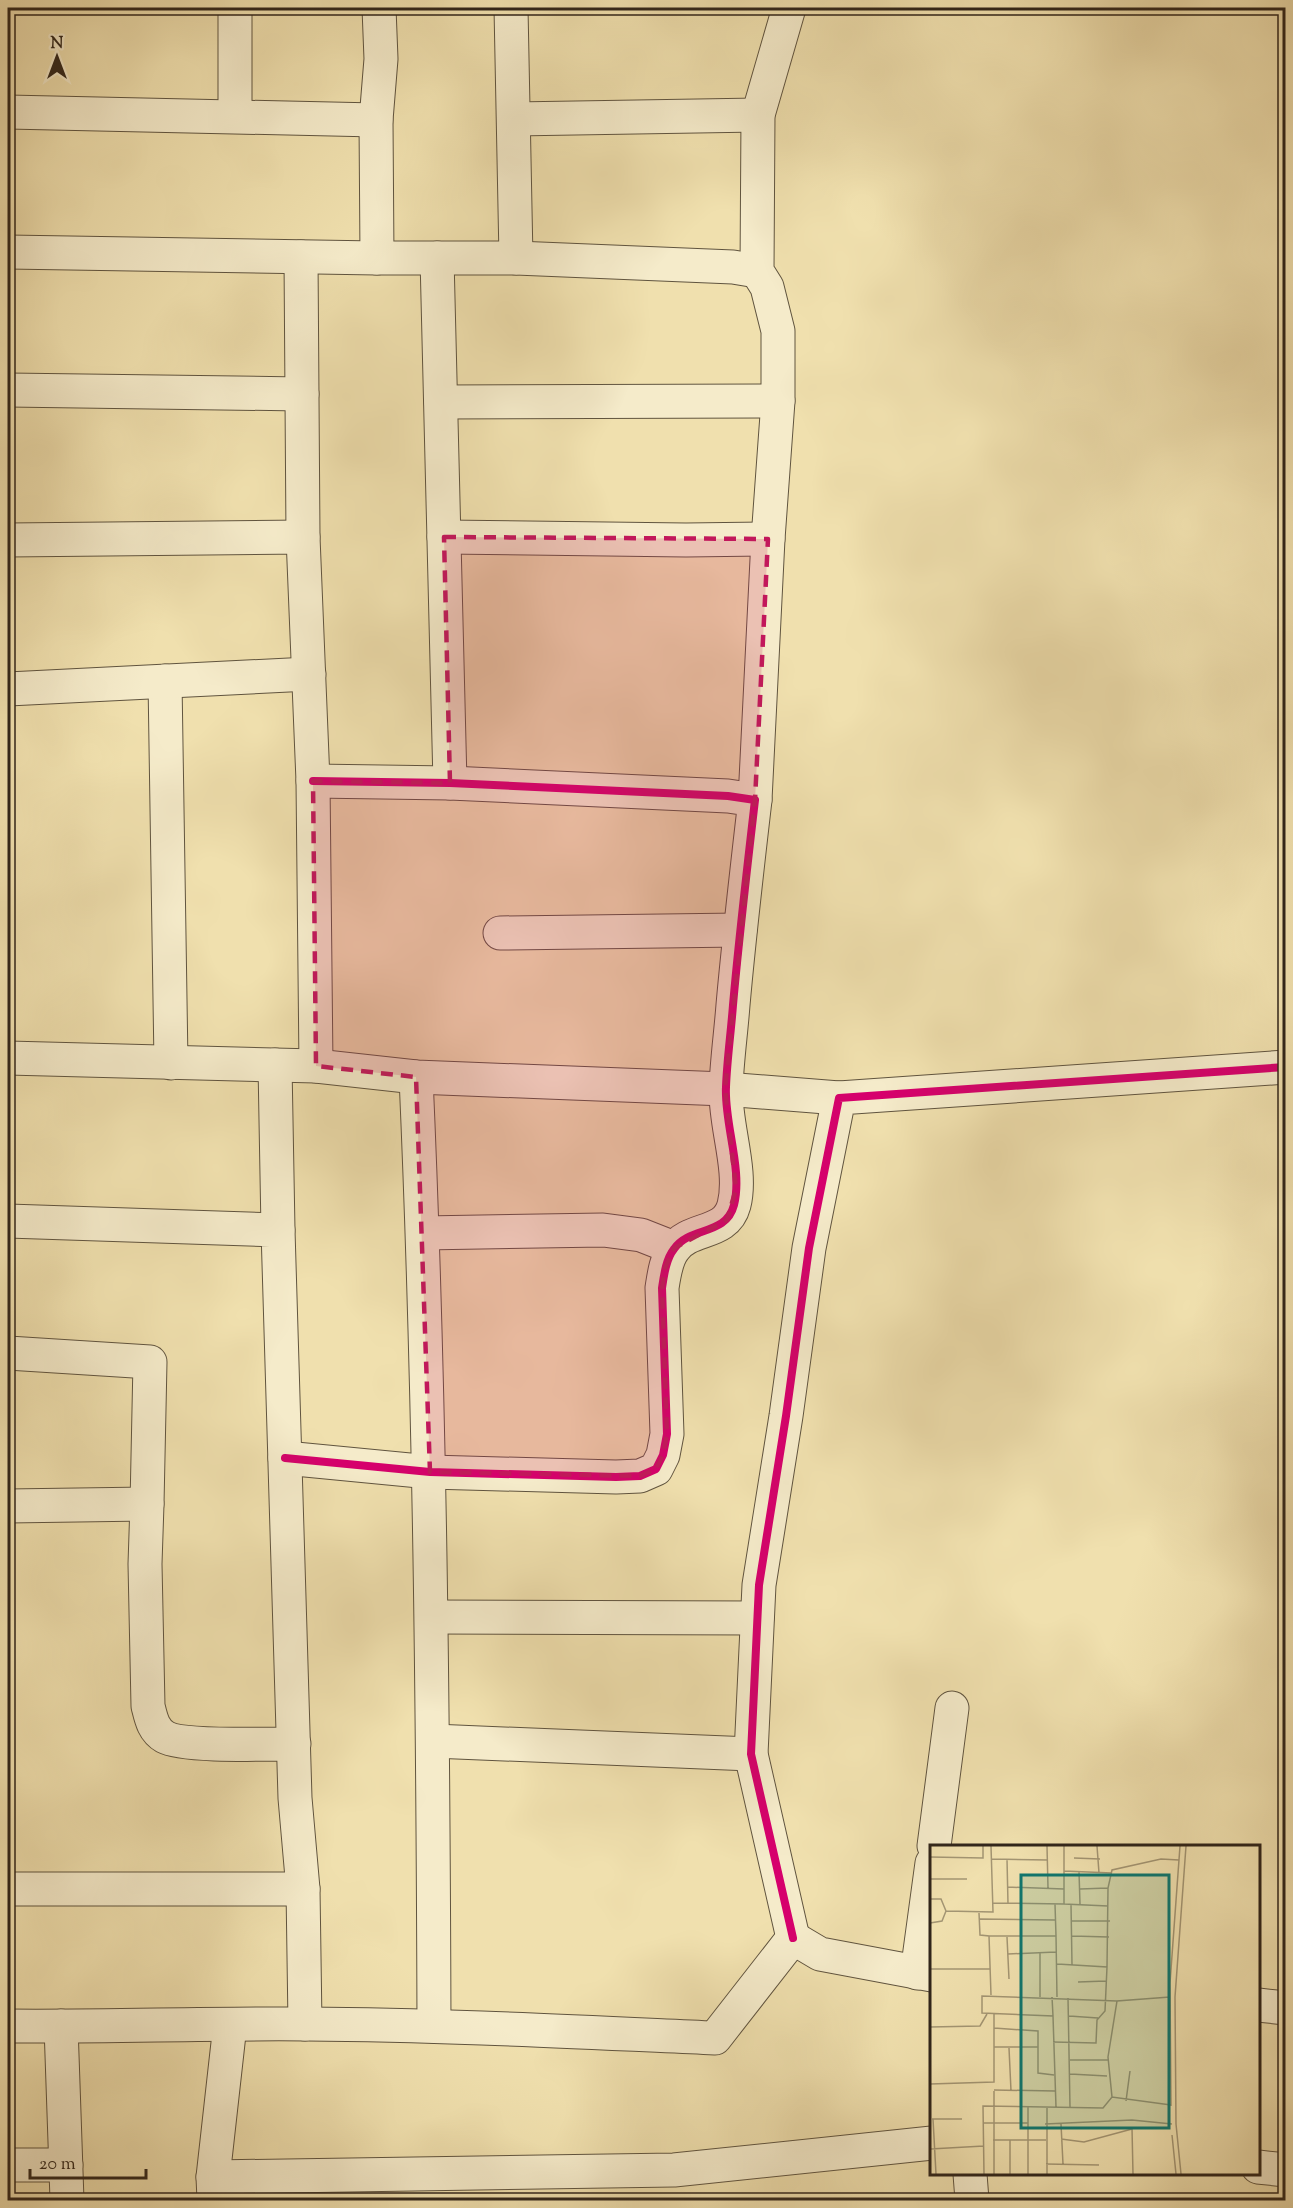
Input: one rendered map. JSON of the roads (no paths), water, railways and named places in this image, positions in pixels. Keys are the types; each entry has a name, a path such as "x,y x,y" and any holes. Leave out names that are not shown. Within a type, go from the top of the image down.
{"street":[{"path":"235,8 235,116"},
{"path":"377,258 376,120 381,59 379,8"},
{"path":"511,8 516,258"},
{"path":"285,1458 430,1472 616,1477 640,1476 656,1469 663,1455 667,1434 662,1288 665,1268 674,1248 691,1236 713,1229 727,1220 733,1207 736,1189 725,1089 755,801 768,539 778,401 778,331 767,287 757,271 758,115 789,8"},
{"path":"8,112 376,120"},
{"path":"514,119 758,115"},
{"path":"8,252 516,258 733,267 757,271"},
{"path":"301,257 303,537 313,781 316,1066"},
{"path":"437,258 450,783"},
{"path":"8,390 302,394"},
{"path":"441,402 778,401"},
{"path":"8,540 303,537"},
{"path":"444,537 768,539"},
{"path":"8,689 309,674"},
{"path":"165,681 171,1062"},
{"path":"313,781 450,783 728,796 755,801"},
{"path":"501,933 740,930"},
{"path":"8,1058 316,1066 416,1077 725,1089 839,1098 1286,1067"},
{"path":"275,1065 285,1458 294,1744 303,1889 305,2024"},
{"path":"416,1077 430,1472 434,2026"},
{"path":"839,1098 809,1248 786,1416 759,1585 751,1754 793,1938 820,1954 924,1974 930,1891"},
{"path":"8,1221 278,1230"},
{"path":"423,1233 603,1230 641,1235 674,1248"},
{"path":"8,1353 150,1362 145,1564 148,1694 152,1725 164,1737 182,1742 294,1744"},
{"path":"8,1506 147,1504"},
{"path":"432,1617 757,1618"},
{"path":"934,1845 952,1708"},
{"path":"433,1741 751,1754"},
{"path":"8,1889 303,1889"},
{"path":"8,2026 305,2024 434,2026 715,2038 793,1938"},
{"path":"1260,2005 1286,2007"},
{"path":"230,2025 213,2189 348,2188 674,2170 930,2143"},
{"path":"62,2026 67,2200"},
{"path":"8,2165 66,2165"},
{"path":"1260,2167 1286,2170"},
{"path":"970,2175 972,2200"}]}
